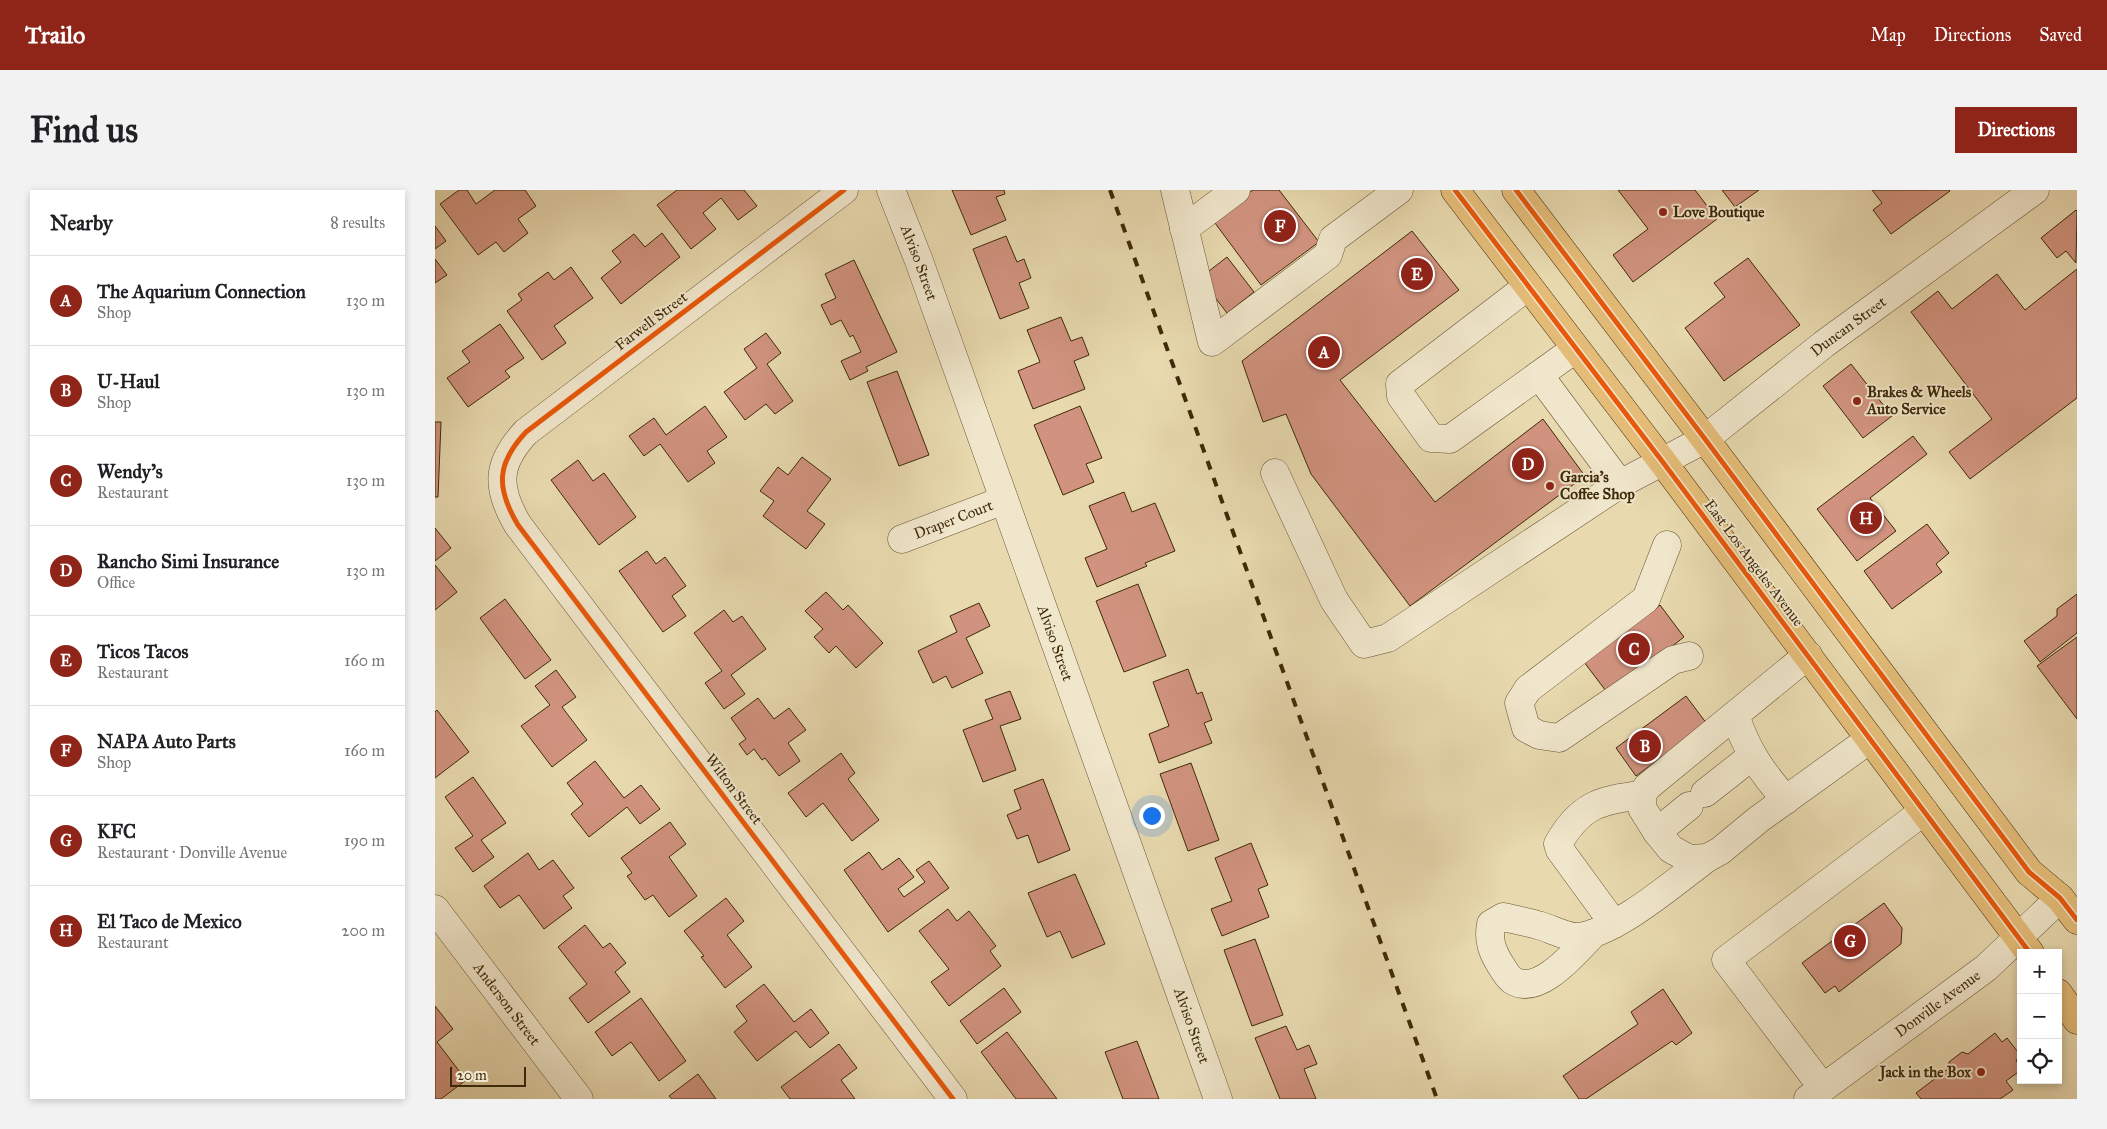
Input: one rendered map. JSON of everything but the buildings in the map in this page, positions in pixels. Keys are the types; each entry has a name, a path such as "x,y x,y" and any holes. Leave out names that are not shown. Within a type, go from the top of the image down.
{"main road":[{"path":"1516,190 2029,872 2060,898 2077,920"},
{"name":"East Los Angeles Avenue","path":"1464,193 1528,286 1662,461 2025,945"},
{"path":"2059,994 2077,1020"}],"street":[{"name":"Farwell Street","path":"503,490 503,469 511,448 525,432 844,190"},
{"name":"Alviso Street","path":"891,190 919,261 1005,500 1218,1099"},
{"path":"1175,190 1212,342 1328,254 1333,239 1399,190"},
{"path":"1184,229 1236,190"},
{"name":"Duncan Street","path":"1275,474 1334,600 1364,644 1387,638 1620,484 1705,439 1824,344 2035,190"},
{"path":"1528,286 1400,384 1401,396 1431,438 1450,439 1575,348"},
{"path":"1539,375 1620,484"},
{"name":"Wilton Street","path":"503,490 509,508 518,525 953,1099"},
{"name":"Draper Court","path":"902,538 1005,500"},
{"path":"1667,546 1645,599 1528,689 1519,703 1526,728 1539,735 1559,738 1673,660 1689,656"},
{"path":"1707,858 1689,859 1671,849 1657,832 1642,808 1642,795 1647,787 1807,655"},
{"path":"1735,715 1743,740 1752,756 1786,800"},
{"path":"1642,795 1603,801 1582,814 1566,830 1558,844 1604,928 1648,902 1871,739"},
{"path":"1657,832 1752,756"},
{"path":"1815,1094 1726,960 1924,810"},
{"name":"Donville Avenue","path":"1815,1094 1986,968 2025,945 2060,898"},
{"name":"Anderson Street","path":"435,909 579,1099"}],"railway":[{"path":"1110,190 1437,1099"}],"cycle path":[{"path":"844,190 526,432 516,444 504,466 503,488 511,512 518,525 953,1099"},
{"path":"1455,190 1662,461 2027,949"},
{"path":"1516,190 2029,872 2060,898 2077,920"}],"place":[{"name":"Love Boutique","path":"1663,212"},
{"name":"NAPA Auto Parts","path":"1280,226"},
{"name":"Ticos Tacos","path":"1417,274"},
{"name":"The Aquarium Connection","path":"1324,352"},
{"name":"Brakes & Wheels Auto Service","path":"1857,401"},
{"name":"Rancho Simi Insurance","path":"1528,464"},
{"name":"Garcia's Coffee Shop","path":"1550,486"},
{"name":"El Taco de Mexico","path":"1866,518"},
{"name":"Wendy's","path":"1634,649"},
{"name":"U-Haul","path":"1645,746"},
{"name":"KFC","path":"1850,941"},
{"name":"Jack in the Box","path":"1981,1072"}]}
